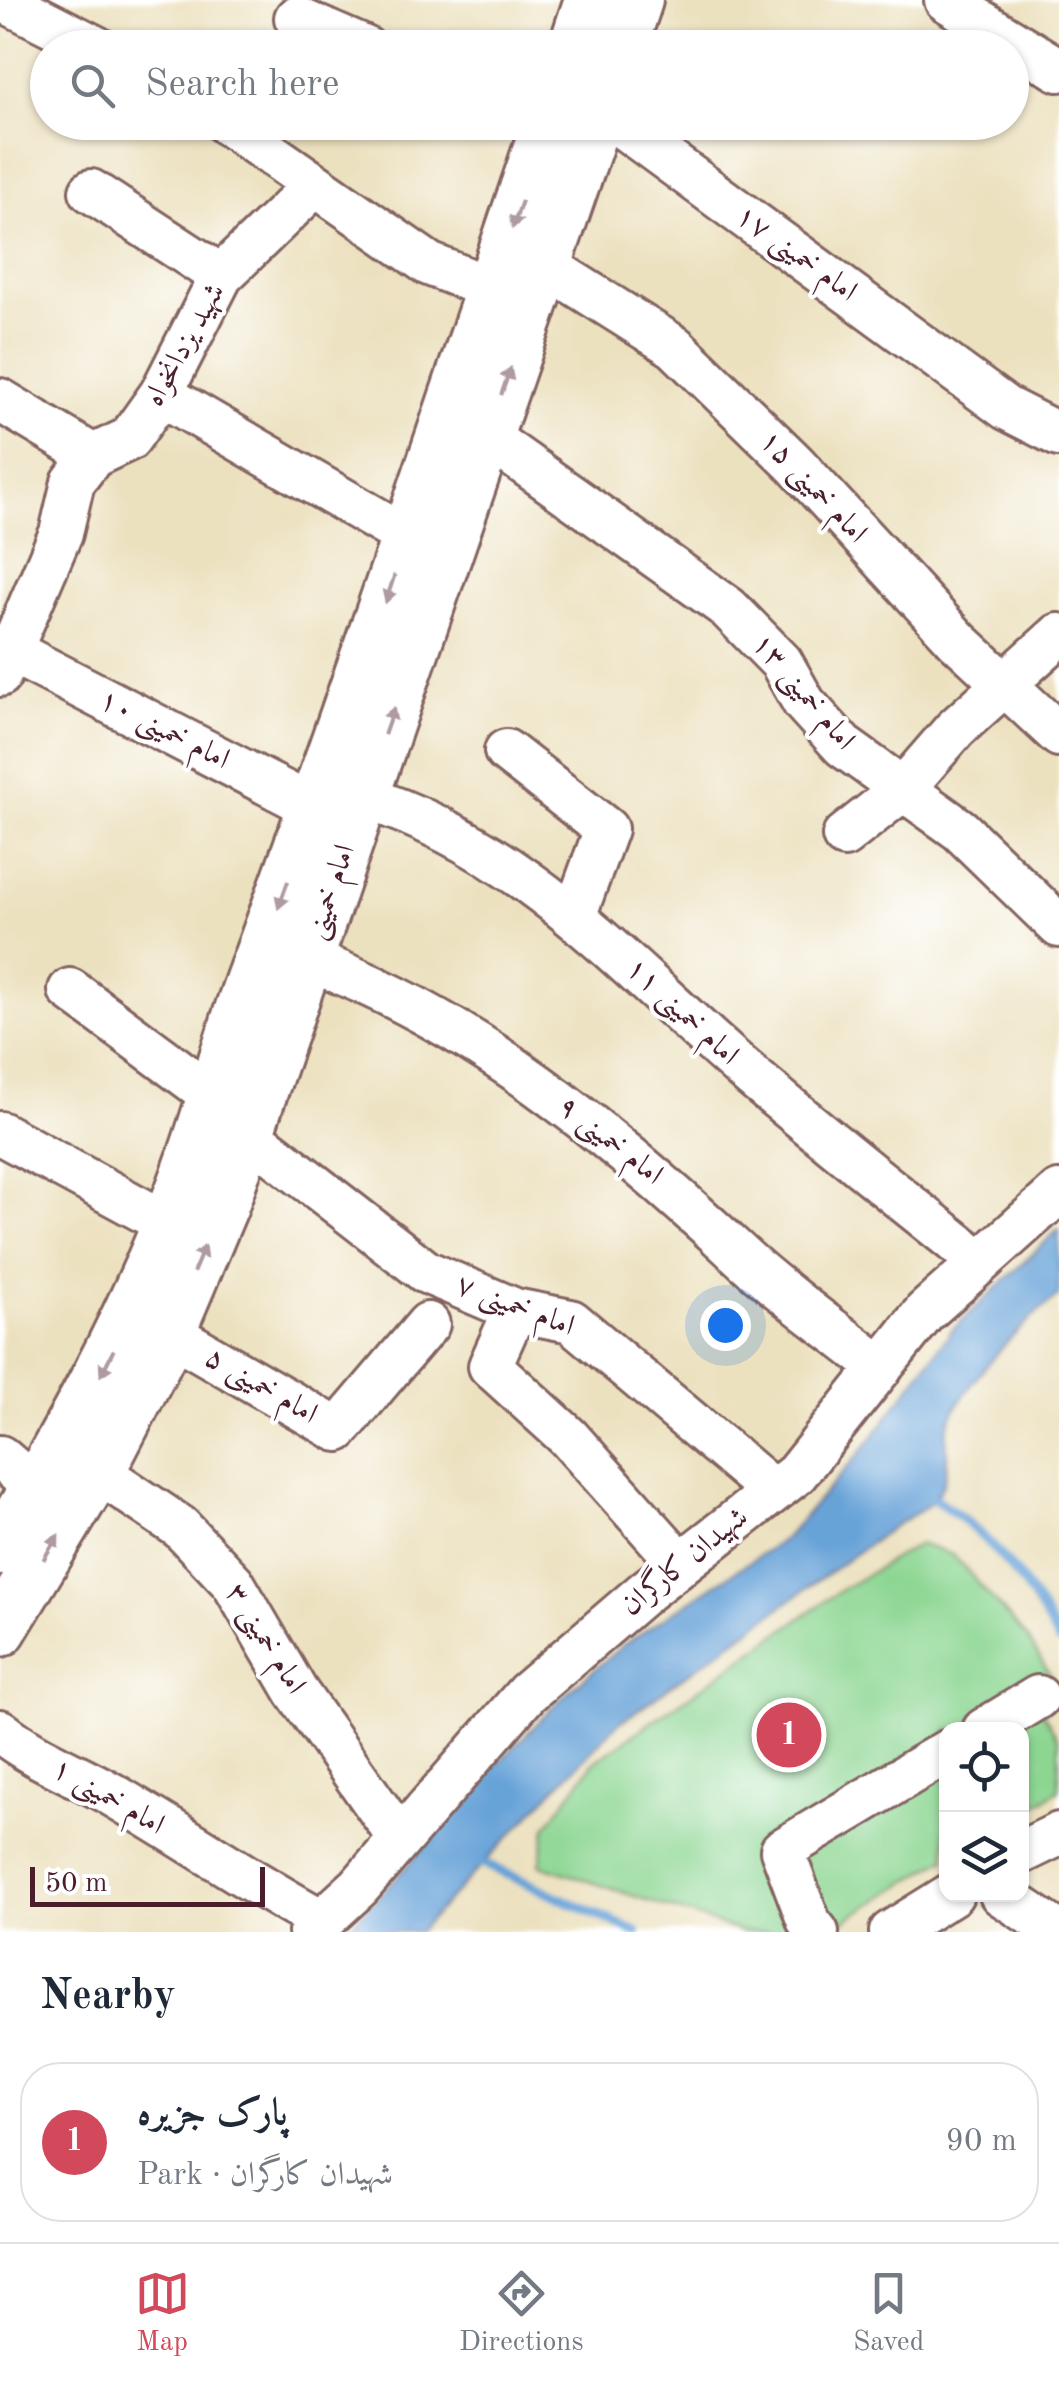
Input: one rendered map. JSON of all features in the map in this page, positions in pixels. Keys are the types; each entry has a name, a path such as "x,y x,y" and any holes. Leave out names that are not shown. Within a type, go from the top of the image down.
{"main road":[{"path":"580,30 591,0"},
{"path":"626,30 636,0"},
{"name":"امام خمینی","path":"0,1630 97,1471 168,1332 247,1133 236,1071 308,960 339,803 407,537 492,289 550,140"},
{"name":"امام خمینی","path":"0,1549 18,1473 74,1429 122,1332 236,1071 486,436 546,265 556,140"}],"street":[{"path":"4,0 62,30"},
{"path":"946,0 992,30"},
{"path":"296,18 324,30"},
{"path":"1029,53 1059,70"},
{"path":"251,140 430,264 492,289"},
{"name":"امام خمینی ۱۷","path":"640,140 975,386 1059,434"},
{"name":"شهید یزدانخواه","path":"6,663 61,534 73,482 93,456 129,439 161,394 222,276 315,185"},
{"path":"92,191 222,276"},
{"name":"امام خمینی ۱۵","path":"546,265 675,347 795,464 1004,685 1059,735"},
{"path":"161,394 407,537"},
{"path":"0,400 93,456"},
{"name":"امام خمینی ۱۳","path":"486,436 728,608 781,662 804,703 843,746 960,830 1059,926"},
{"path":"844,836 902,789 955,729 1059,635"},
{"name":"امام خمینی ۱۰","path":"6,663 339,803"},
{"path":"506,751 606,830 574,916"},
{"name":"امام خمینی ۱۱","path":"339,803 423,816 528,878 742,1068 980,1262"},
{"name":"امام خمینی ۹","path":"308,960 391,996 574,1110 651,1171 738,1253 882,1368"},
{"path":"70,990 236,1071"},
{"path":"0,1132 168,1224"},
{"name":"امام خمینی ۷","path":"247,1133 426,1272 516,1310 571,1321 773,1491"},
{"name":"شهیدان کارگران","path":"316,1926 359,1888 527,1694 796,1474 925,1312 1059,1192"},
{"path":"516,1310 490,1366 568,1438 682,1564"},
{"name":"امام خمینی ۵","path":"168,1332 338,1430 428,1324"},
{"name":"امام خمینی ۳","path":"97,1471 180,1527 234,1583 296,1691 399,1838"},
{"path":"997,1722 1038,1697"},
{"name":"امام خمینی ۱","path":"0,1731 26,1751 112,1794 316,1926"},
{"path":"813,1927 782,1850 939,1756"},
{"path":"1029,1849 1059,1834"},
{"path":"892,1932 939,1902"},
{"path":"1013,1902 1058,1932"}],"green space":[{"path":"919,1544 953,1555 1027,1638 1059,1689 1059,1699 1043,1713 1059,1740 1059,1790 1029,1809 1029,1722 939,1722 939,1862 826,1932 742,1932 540,1865 546,1827 594,1762 841,1590"}],"water":[{"path":"1059,1229 1059,1296 996,1355 966,1392 947,1430 946,1471 933,1500 615,1726 418,1932 344,1932 410,1863 467,1794 567,1693 623,1645 784,1539 867,1445 952,1330"}],"waterway":[{"path":"924,1493 966,1522 1002,1557 1033,1597 1059,1641"},
{"path":"473,1859 636,1932"}],"place":[{"name":"پارک جزیره","path":"789,1735"}]}
